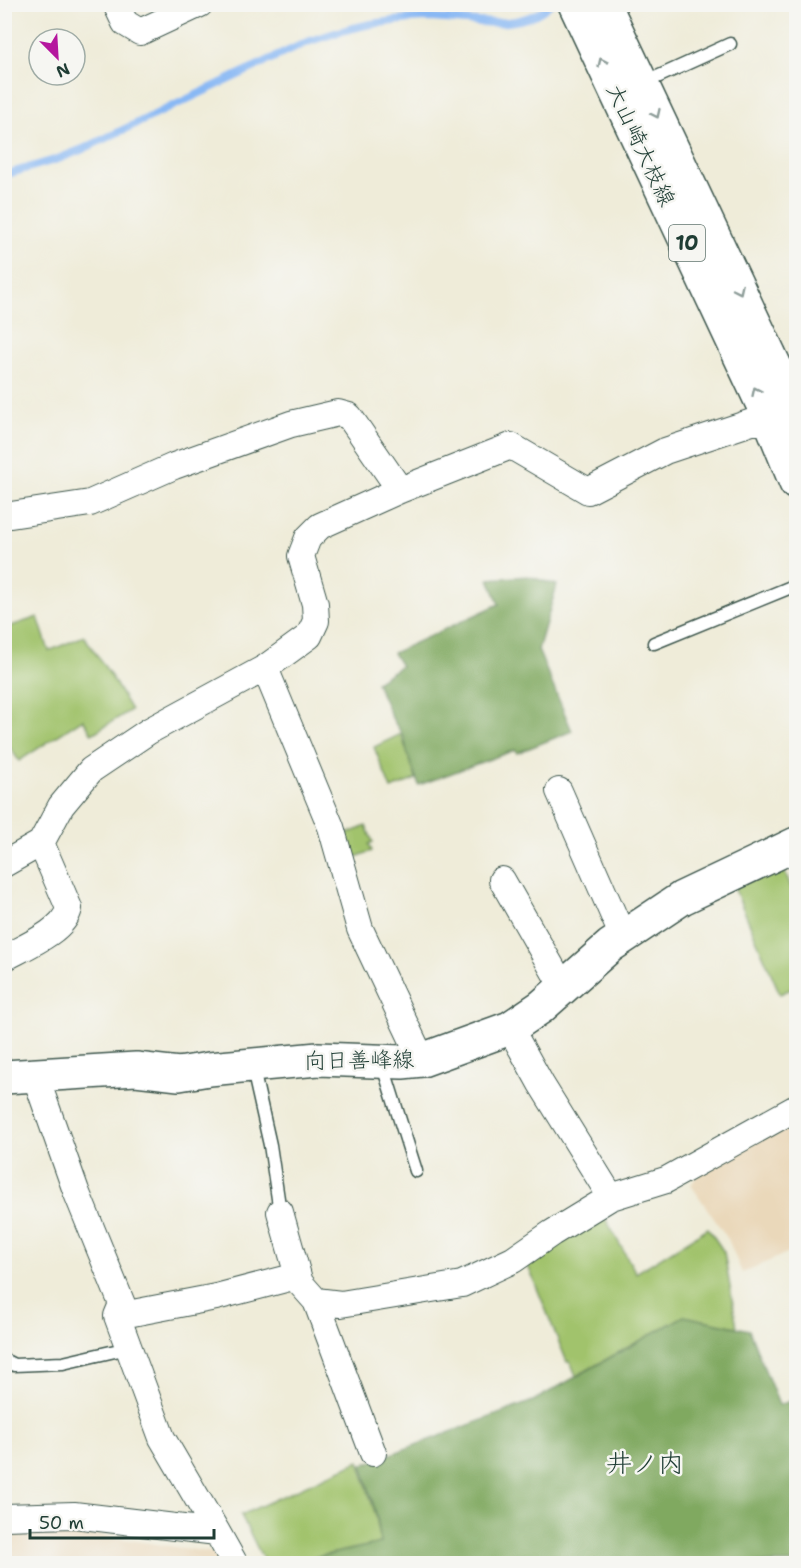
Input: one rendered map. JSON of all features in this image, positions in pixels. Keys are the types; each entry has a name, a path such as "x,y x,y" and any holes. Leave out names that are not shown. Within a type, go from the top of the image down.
{"main road":[{"name":"大山崎大枝線","path":"575,4 788,418"},
{"name":"大山崎大枝線","path":"604,4 642,84 788,418 796,483"},
{"name":"向日善峰線","path":"20,1076 136,1069 179,1074 318,1059 382,1062 422,1060 510,1029 541,1007 610,946 682,898 796,844"}],"street":[{"path":"116,4 125,23 140,32 200,4"},
{"path":"4,516 90,503 185,463 291,424 338,413 349,416 400,490"},
{"path":"4,864 41,843 61,806 91,770 149,731 265,668 309,636 316,621 315,604 301,556 308,538 320,526 400,490 511,447 588,491 665,451 753,422 788,418"},
{"path":"265,668 331,827 360,929 422,1060"},
{"path":"560,791 623,937"},
{"path":"4,958 54,930 68,915 69,908 41,843"},
{"path":"502,880 563,987"},
{"path":"510,1029 611,1197"},
{"path":"20,1076 76,1191 122,1304 117,1316 162,1438 235,1563"},
{"path":"316,1301 341,1304 462,1284 513,1260 611,1197 666,1180 796,1108"},
{"path":"280,1212 297,1276 300,1283 316,1301 373,1453"},
{"path":"117,1316 216,1297 297,1276"},
{"path":"4,1516 74,1515 217,1532"}],"lane":[{"path":"642,84 730,44"},
{"path":"654,643 796,585"},
{"path":"382,1062 416,1171"},
{"path":"252,1065 270,1145 280,1212"},
{"path":"4,1360 14,1365 63,1363 128,1348"}],"shaded area":[{"path":"796,1117 796,1249 742,1273 728,1239 691,1185 700,1171"},
{"path":"46,1527 221,1554 227,1563 5,1563 4,1532"}],"green space":[{"path":"528,576 557,585 538,650 572,731 517,753 515,750 419,785 408,756 404,737 393,720 376,682 401,666 393,653 499,604 489,579"},
{"path":"38,617 49,651 84,636 131,710 92,734 83,719 19,761 5,740 5,628"},
{"path":"401,734 416,779 391,789 374,747"},
{"path":"366,826 373,842 369,844 372,851 345,861 344,835"},
{"path":"780,860 796,899 796,987 780,994 732,883"},
{"path":"600,1209 636,1273 708,1228 724,1252 737,1327 684,1316 576,1376 570,1361 567,1362 526,1261"},
{"path":"684,1316 749,1330 779,1405 796,1399 796,1563 287,1564 381,1543 377,1517 362,1465 533,1401"},
{"path":"359,1461 376,1517 381,1543 287,1563 265,1563 241,1515"}],"waterway":[{"path":"4,175 83,149 307,42 351,28 417,18 508,22 524,19 550,4"}],"district":[{"name":"井ノ内","path":"645,1462"}]}
